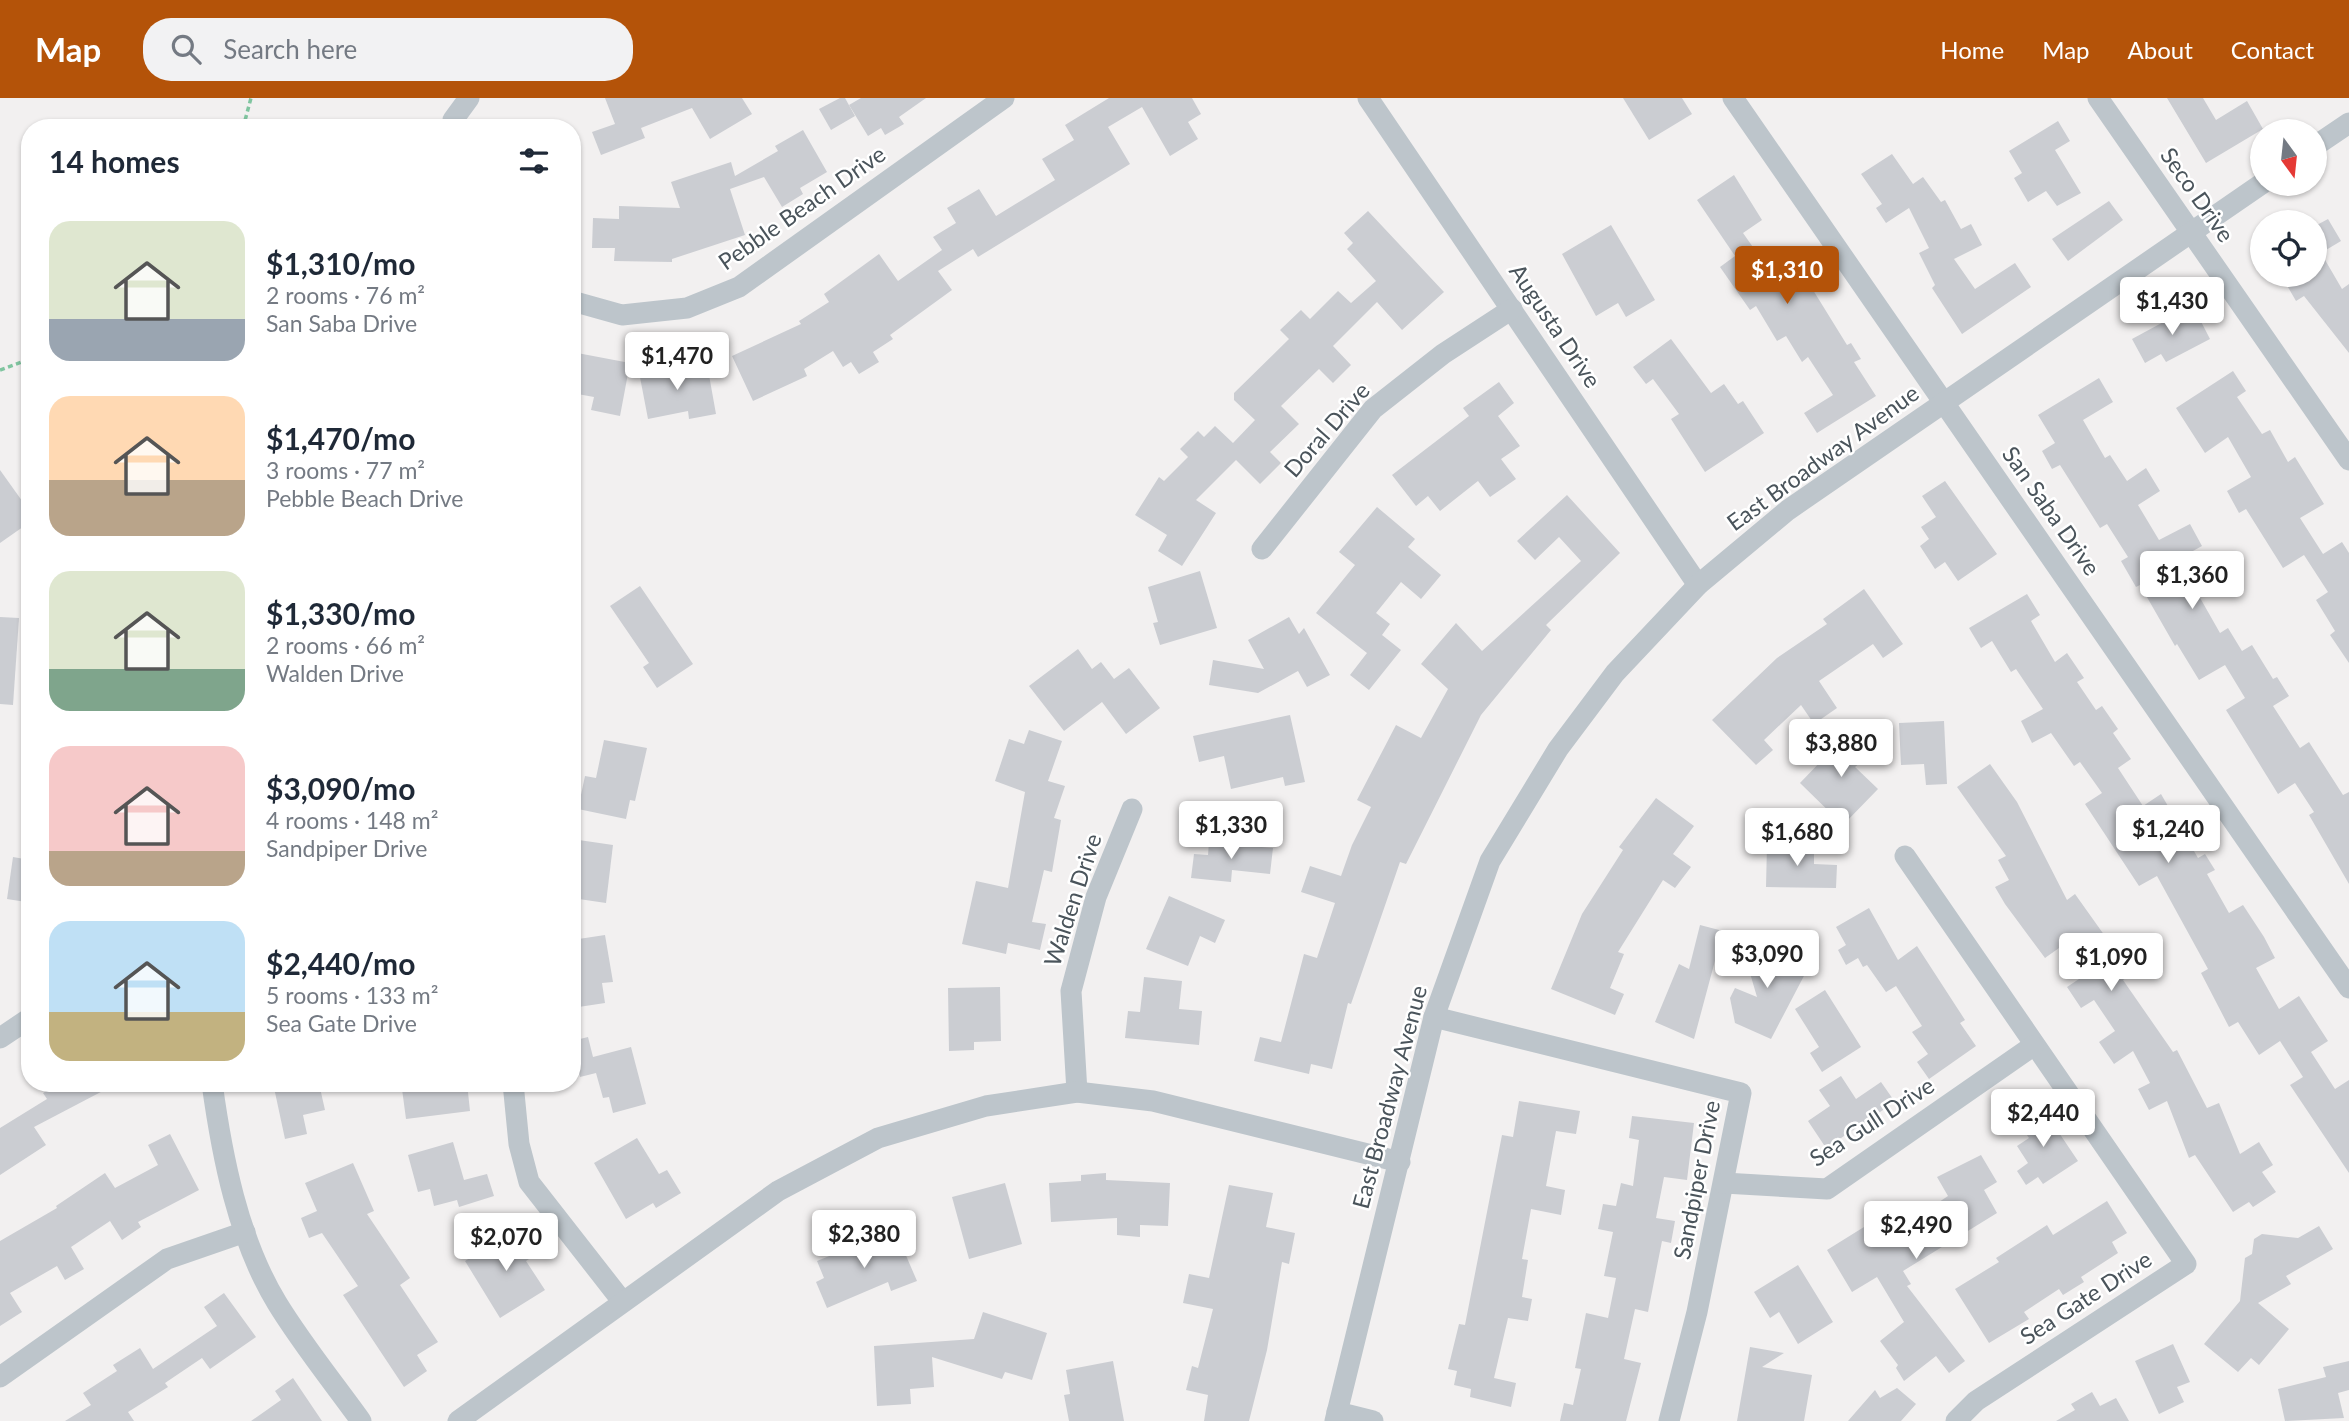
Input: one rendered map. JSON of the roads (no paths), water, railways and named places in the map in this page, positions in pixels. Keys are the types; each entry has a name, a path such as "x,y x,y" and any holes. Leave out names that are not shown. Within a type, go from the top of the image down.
{"street":[{"path":"454,119 469,98"},
{"name":"Pebble Beach Drive","path":"581,304 622,315 687,308 739,287 1004,98"},
{"name":"Augusta Drive","path":"1368,98 1698,585"},
{"name":"San Saba Drive","path":"1733,98 2349,988"},
{"name":"Seco Drive","path":"2098,98 2349,460"},
{"path":"2328,137 2349,123"},
{"name":"East Broadway Avenue","path":"1336,1416 1434,1017 1490,861 1558,749 1615,673 1698,585 1788,510 2250,193"},
{"name":"Doral Drive","path":"1262,549 1373,409 1443,354 1512,309"},
{"name":"Walden Drive","path":"1077,1092 1071,991 1096,897 1132,809"},
{"name":"Sea Gate Drive","path":"1905,856 2033,1046 2186,1264 1976,1401 1956,1421"},
{"name":"Sandpiper Drive","path":"1434,1017 1741,1093 1697,1312 1669,1421"},
{"path":"0,1038 21,1023"},
{"name":"Sea Gull Drive","path":"1724,1183 1826,1189 2033,1046"},
{"path":"213,1092 222,1157 245,1231 276,1301 361,1421"},
{"path":"514,1092 519,1144 529,1181 622,1301"},
{"path":"458,1421 778,1191 878,1138 986,1106 1077,1092 1153,1101 1400,1162"},
{"path":"0,1377 167,1259 245,1231"},
{"path":"1336,1416 1373,1421"}]}
